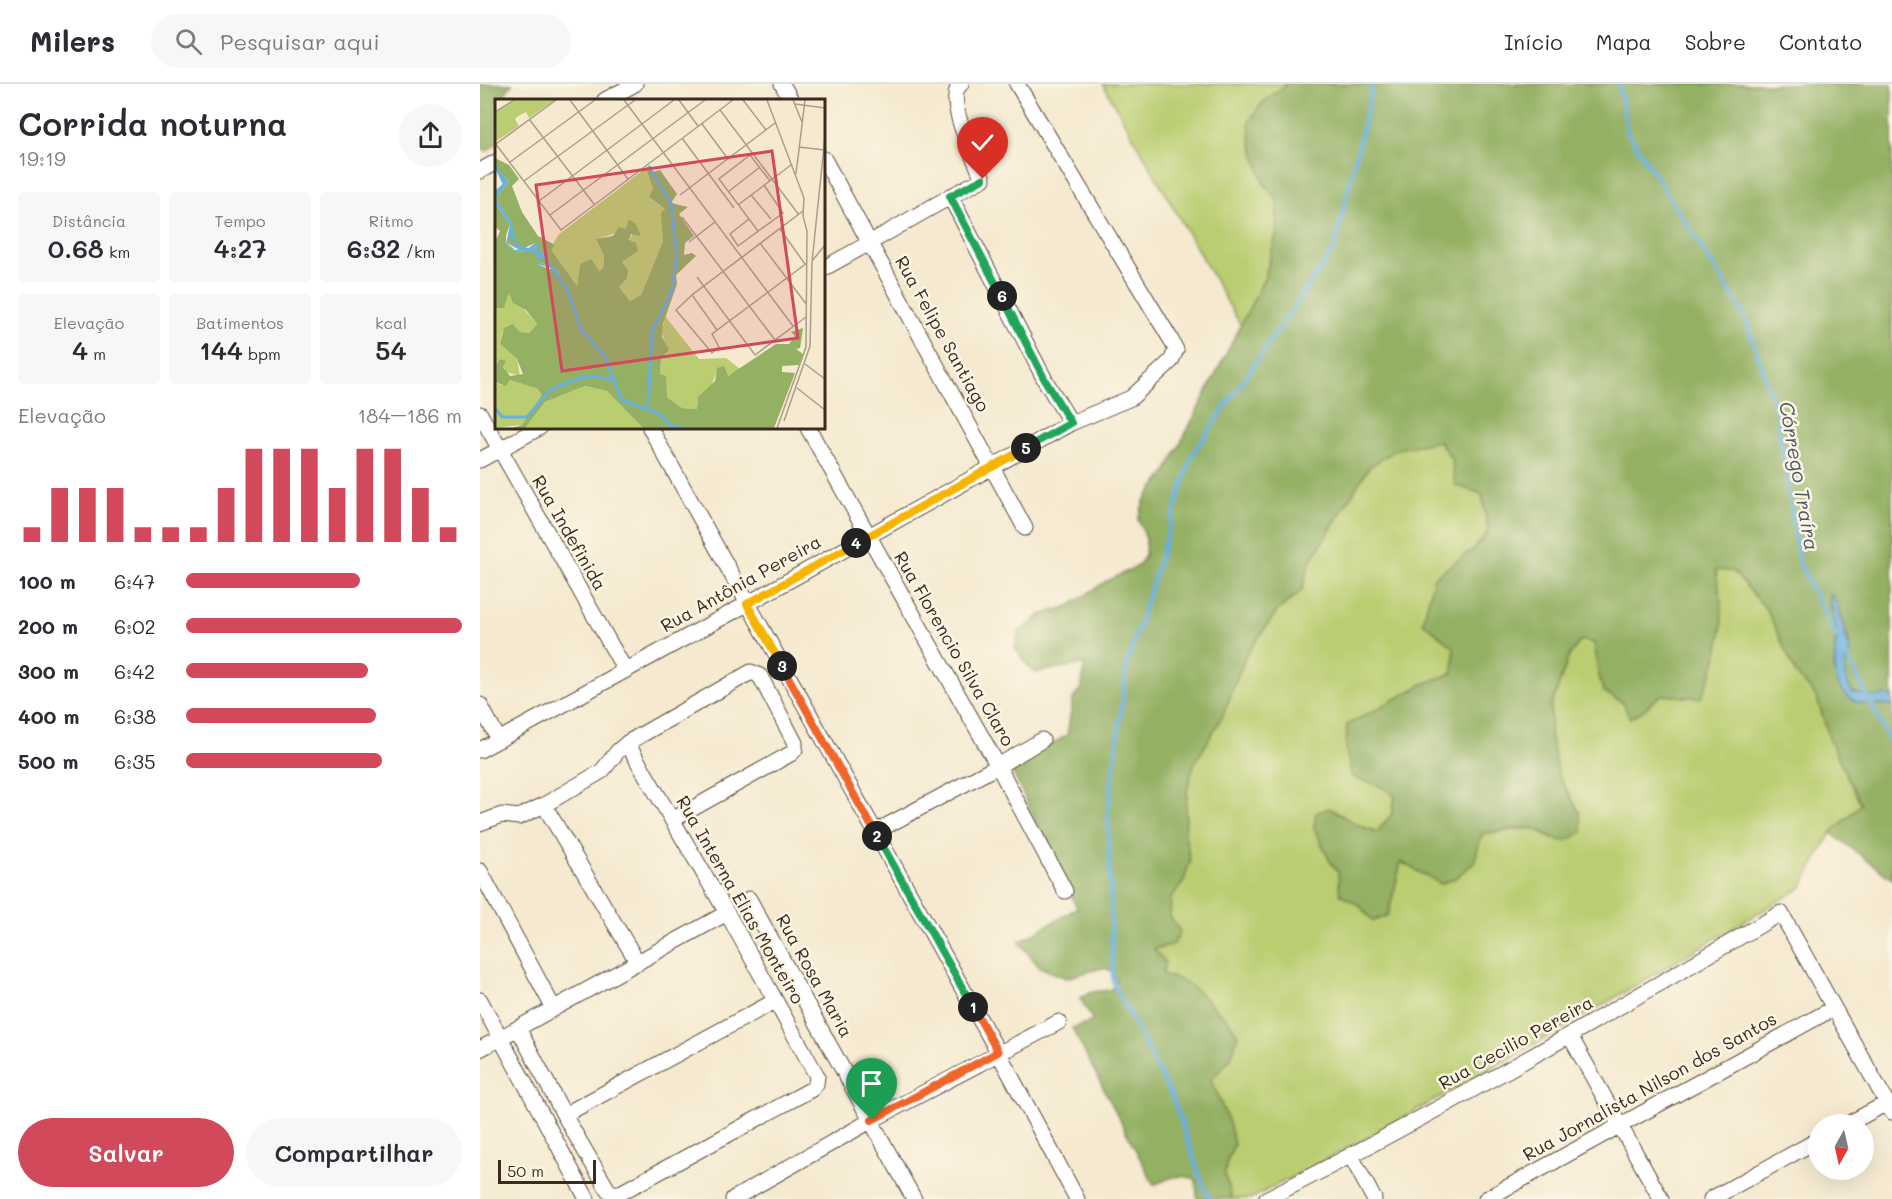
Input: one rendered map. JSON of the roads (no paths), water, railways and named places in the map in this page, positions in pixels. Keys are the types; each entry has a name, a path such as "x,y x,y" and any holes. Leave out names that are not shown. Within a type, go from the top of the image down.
{"street":[{"path":"782,84 790,99"},
{"path":"825,267 983,179 956,111 954,95 957,86 961,84"},
{"name":"Rua Antônia Pereira","path":"480,750 1052,433 1131,398 1171,361 1176,350 1170,338 1017,84"},
{"path":"608,99 628,92"},
{"name":"Rua Felipe Santiago","path":"825,161 1025,528"},
{"path":"480,171 495,163"},
{"path":"950,196 1046,382 1071,423"},
{"name":"Rua Indefinida","path":"480,414 625,670"},
{"path":"480,460 537,429"},
{"path":"651,429 998,1052 1077,1199"},
{"name":"Rua Florencio Silva Claro","path":"808,429 998,766 1065,891"},
{"path":"480,823 502,815 519,817 544,805 603,771 627,743 751,672 760,676 795,743 795,749 792,753 672,820"},
{"path":"480,705 499,740"},
{"path":"875,831 1042,740"},
{"name":"Rua Interna Elias Monteiro","path":"564,1115 608,1191 614,1194 622,1192 812,1089 816,1084 817,1076 727,913 627,743"},
{"path":"544,805 638,963"},
{"path":"480,871 554,1009"},
{"name":"Rua Rosa Maria","path":"749,899 914,1199"},
{"path":"480,1048 727,913"},
{"name":"Rua Cecilio Pereira","path":"1266,1199 1350,1156 1570,1035 1781,913 1834,1008"},
{"path":"480,1000 586,1199"},
{"path":"518,1028 564,1115 775,1001"},
{"path":"1834,1008 1889,1107 1872,1114"},
{"name":"Rua Jornalista Nilson dos Santos","path":"1486,1199 1834,1008"},
{"path":"741,1197 872,1120 1059,1022"},
{"path":"1570,1035 1661,1199"},
{"path":"1711,1199 1808,1146"},
{"path":"1350,1156 1374,1199"}],"water":[{"path":"1830,594 1836,601 1850,651 1845,672 1852,692 1873,697 1885,695 1892,697 1892,705 1859,703 1841,690 1835,672 1836,630"}],"waterway":[{"path":"1210,1199 1204,1188 1173,1099 1113,982 1108,814 1127,664 1192,455 1334,249 1373,84"},
{"name":"Córrego Traíra","path":"1619,84 1627,131 1744,314 1777,413 1799,563 1837,637"},
{"name":"Córrego Traíra","path":"1846,655 1892,745"}]}
